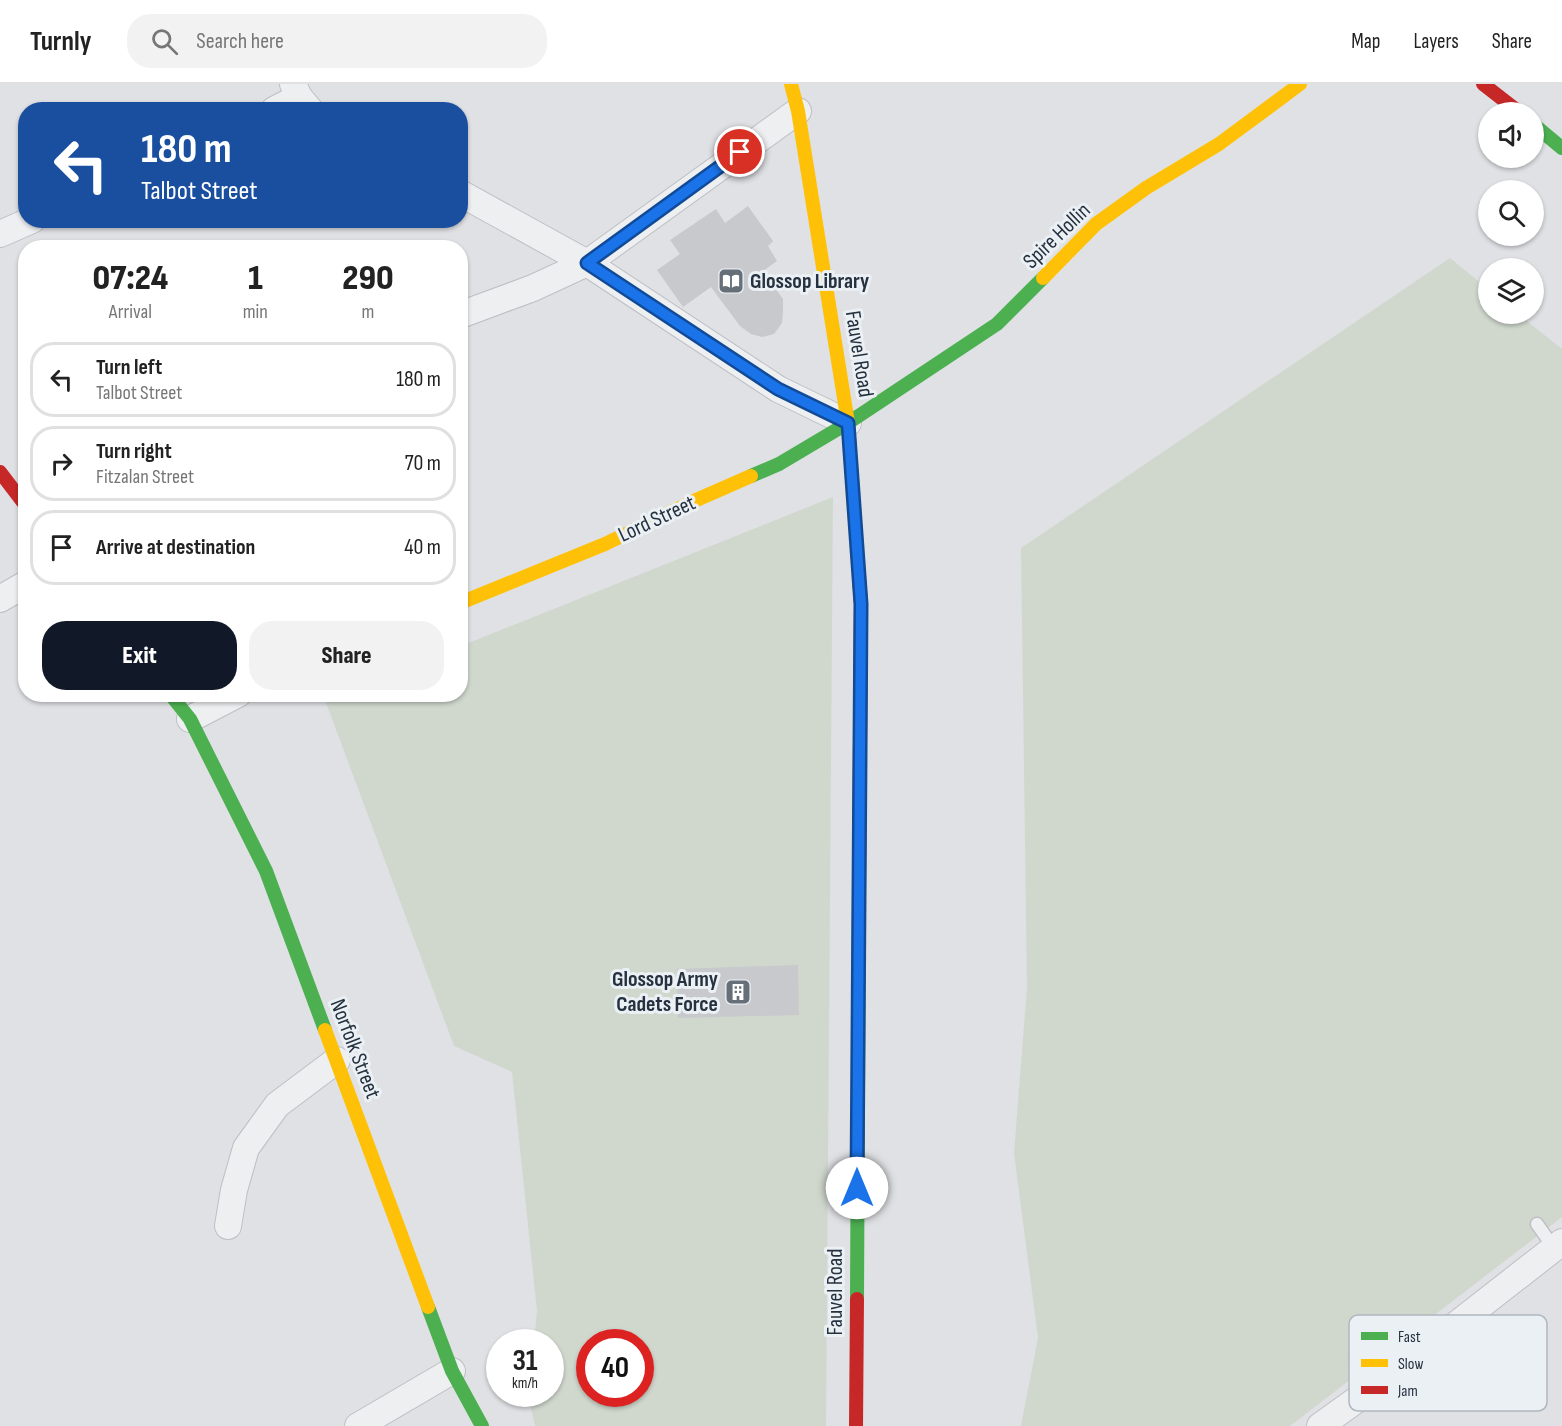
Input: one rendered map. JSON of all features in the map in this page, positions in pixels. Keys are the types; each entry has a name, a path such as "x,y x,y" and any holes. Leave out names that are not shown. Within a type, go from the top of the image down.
{"street":[{"name":"Fauvel Road","path":"791,84 798,111 848,423 861,604 856,1426"},
{"name":"Spire Hollin","path":"848,423 997,324 1096,224 1146,189 1220,144 1300,84"},
{"path":"1483,84 1506,102"},
{"path":"468,312 533,288 587,263 798,111"},
{"path":"1544,133 1562,148"},
{"path":"468,197 587,263 778,389 848,423"},
{"path":"0,234 18,226"},
{"name":"Lord Street","path":"468,600 605,544 694,501 779,465 848,423"},
{"path":"0,472 18,494"},
{"path":"0,599 18,589"},
{"name":"Norfolk Street","path":"176,702 190,719 266,871 452,1371 482,1426"},
{"path":"190,719 223,702"},
{"path":"228,1226 234,1190 246,1148 277,1105 337,1060"},
{"path":"1467,1315 1558,1245"},
{"path":"358,1426 452,1371"},
{"path":"1320,1426 1349,1405"}],"lane":[{"path":"1537,1224 1558,1245"}],"shaded area":[{"path":"1450,258 1478,281 1478,324 1531,324 1562,349 1562,1217 1434,1315 1349,1315 1349,1381 1290,1426 1021,1426 1038,1338 1014,1153 1027,988 1021,548"},
{"path":"833,497 826,1426 535,1426 531,1407 564,1407 564,1329 535,1329 537,1311 512,1072 454,1046 326,702 468,702 468,643"}],"building":[{"path":"748,206 773,241 768,246 777,261 763,271 783,299 782,323 774,334 762,337 751,334 740,326 711,287 683,307 657,270 680,254 670,240 716,209 725,223"},
{"name":"Glossop Army Cadets Force","path":"798,965 799,1015 678,1018 677,969"}],"traffic: fast":[{"path":"1544,133 1562,148"},
{"path":"751,476 779,464 848,423 997,324 1043,278"},
{"path":"176,702 190,719 266,871 325,1030"},
{"path":"857,1299 859,884"},
{"path":"428,1307 452,1371 482,1426"}],"traffic: slow":[{"path":"791,84 798,111 848,423 859,577"},
{"path":"1043,278 1096,224 1146,188 1219,144 1300,84"},
{"path":"468,600 605,544 751,476"},
{"path":"325,1030 428,1307"}],"traffic: jam":[{"path":"1483,84 1506,102"},
{"path":"0,472 18,496"},
{"path":"859,577 861,604 859,884"},
{"path":"856,1426 857,1299"}],"place":[{"name":"Glossop Library","path":"731,281"},
{"name":"Glossop Army Cadets Force","path":"738,992"}],"route":[{"path":"740,152 587,263 778,389 848,423 861,604 857,1188"}]}
